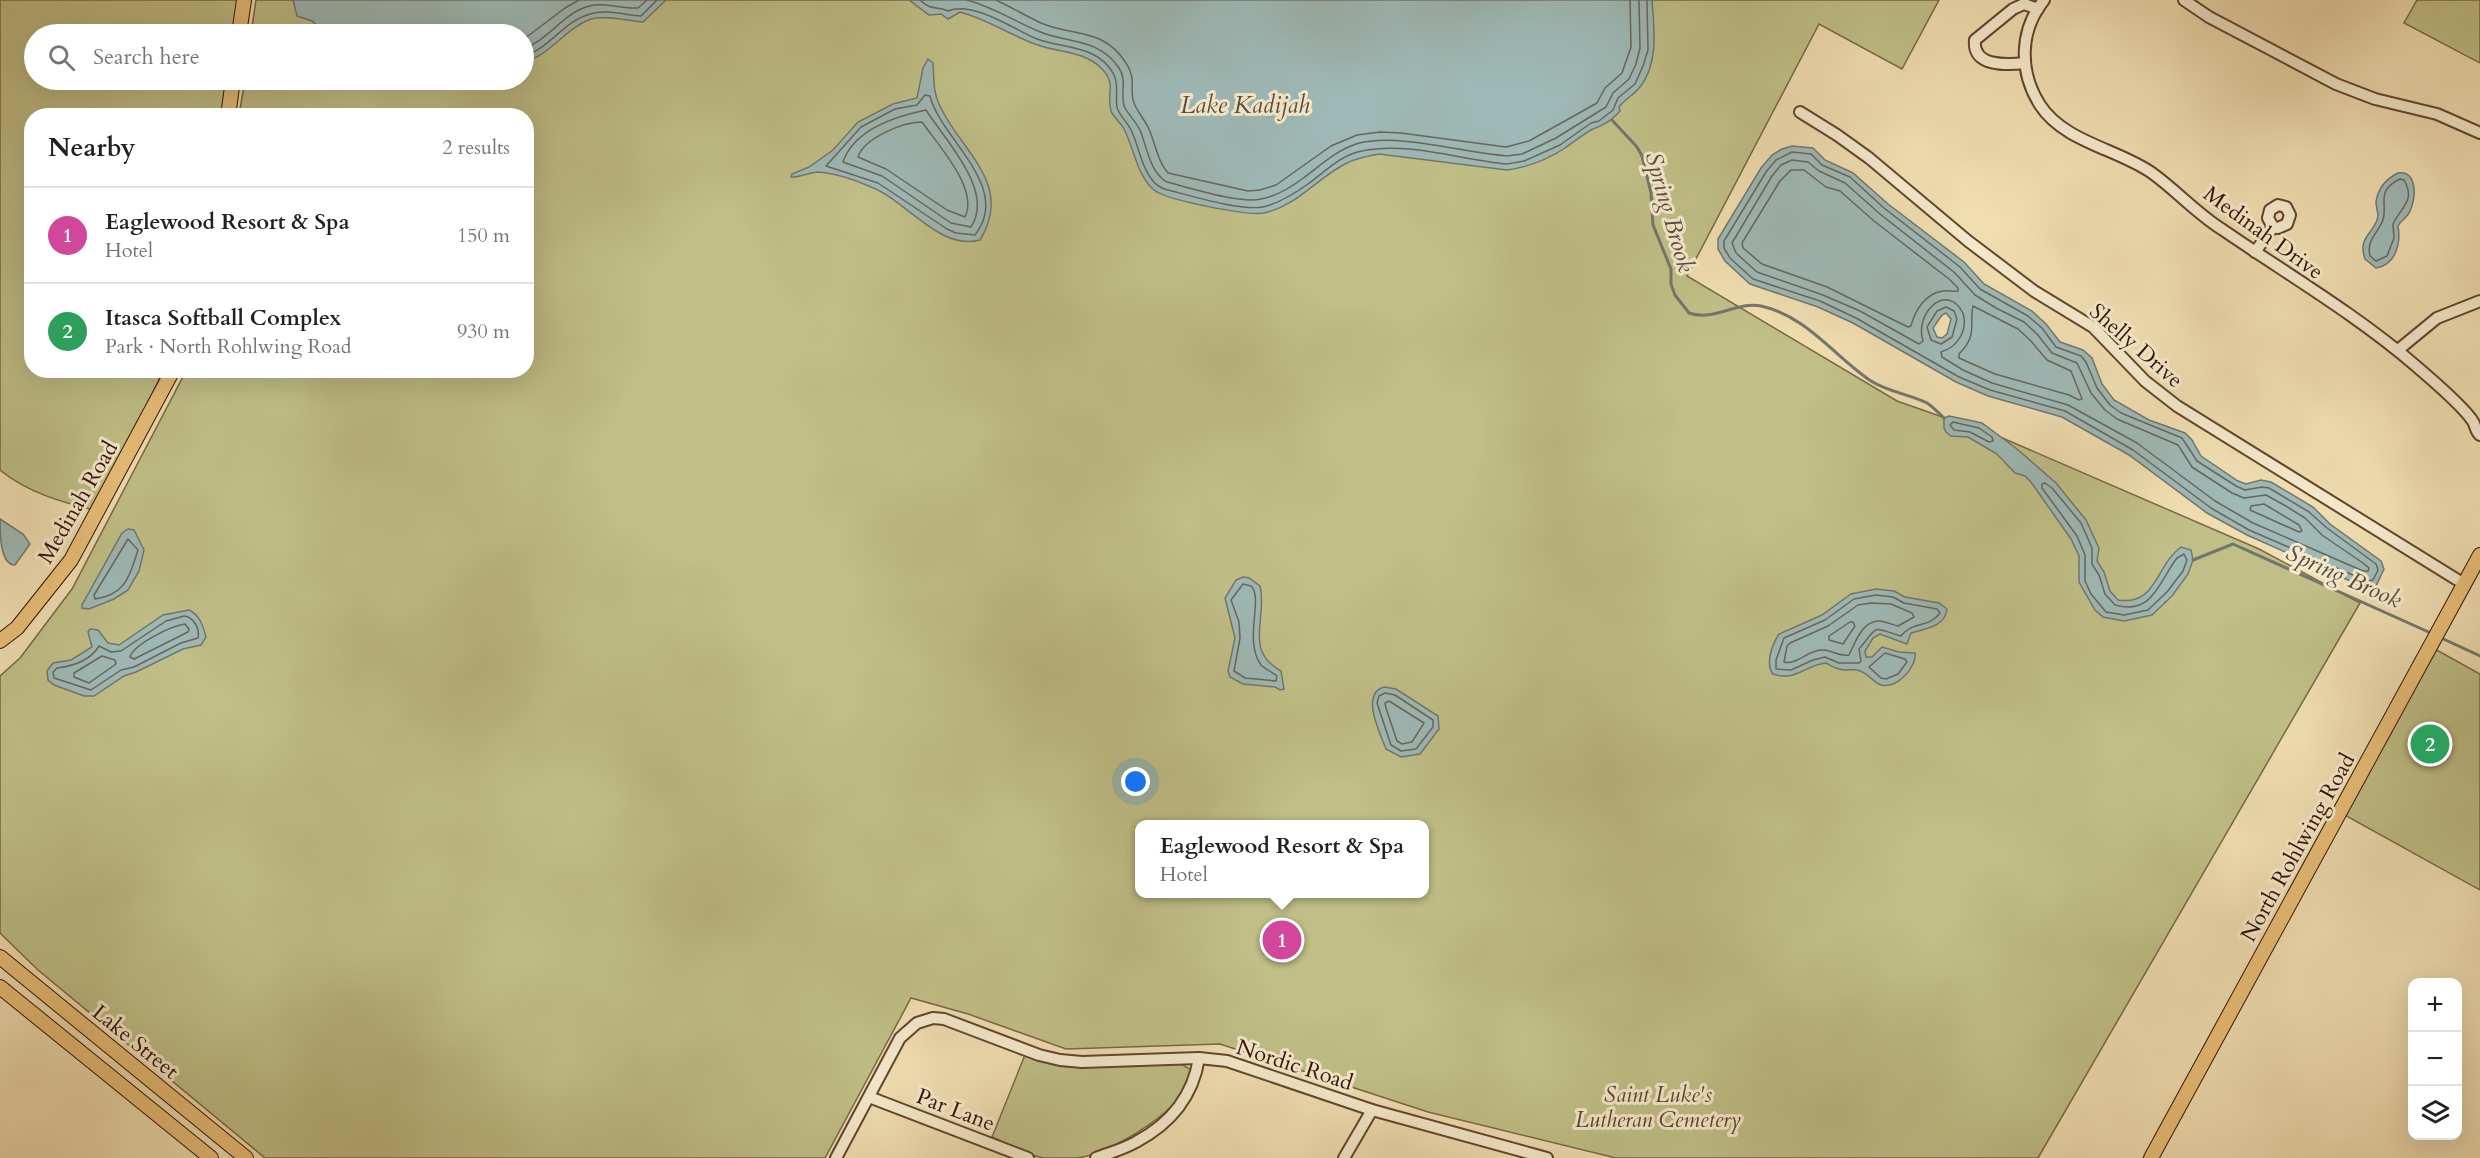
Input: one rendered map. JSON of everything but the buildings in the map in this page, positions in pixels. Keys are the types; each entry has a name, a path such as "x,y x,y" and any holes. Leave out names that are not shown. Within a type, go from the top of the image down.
{"main road":[{"path":"240,24 244,0"},
{"path":"229,108 232,90"},
{"name":"Medinah Road","path":"0,641 17,628 71,560 169,378"},
{"name":"North Rohlwing Road","path":"2151,1158 2480,555"},
{"name":"Lake Street","path":"0,957 246,1158"},
{"name":"Lake Street","path":"0,987 211,1158"}],"street":[{"path":"2184,0 2209,17 2336,84 2375,99 2437,114 2480,134"},
{"path":"2025,63 1995,65 1977,53 1974,46 1975,40 2013,9 2024,4 2041,4"},
{"name":"Medinah Drive","path":"2041,4 2026,36 2026,78 2040,106 2058,124 2150,171 2220,229 2398,350 2476,422 2475,431 2480,435"},
{"name":"Shelly Drive","path":"1800,112 1869,158 1936,216 2034,291 2093,327 2145,381 2177,406 2464,584"},
{"path":"2256,252 2273,227"},
{"path":"2398,350 2437,318 2480,301"},
{"name":"Nordic Road","path":"869,1097 900,1038 910,1026 924,1020 944,1019 1060,1060 1091,1062 1198,1058 1227,1060 1372,1110 1547,1158"},
{"path":"1096,1158 1136,1143 1164,1122 1186,1097 1193,1085 1198,1058"},
{"path":"836,1158 869,1097"},
{"name":"Par Lane","path":"869,1097 1028,1158"},
{"path":"1344,1158 1372,1110"}],"green space":[{"path":"0,0 242,0 238,24 24,24 24,90 227,90 224,108 24,108 24,378 160,378 98,511 59,501 34,491 0,470"},
{"name":"Saint Luke's Lutheran Cemetery","path":"256,0 1939,0 1902,69 1819,24 1687,276 1897,401 1977,427 2259,549 2360,603 2038,1158 1616,1158 1428,1112 1220,1044 1066,1049 968,1014 911,998 825,1158 265,1158 38,970 0,933 0,676 20,658 72,589 182,378 534,378 534,108 240,108 243,90 534,90 534,24 252,24"},
{"path":"2417,0 2480,0 2480,63 2404,23"},
{"path":"2433,648 2480,674 2480,890 2341,813"},
{"path":"1025,1055 1056,1065 1074,1067 1179,1063 1190,1069 1189,1083 1166,1112 1147,1126 1107,1148 1076,1158 1037,1157 992,1137"}],"water":[{"path":"293,0 666,0 643,22 610,18 591,19 573,29 534,58 534,24 315,24 297,16"},
{"name":"Lake Kadijah","path":"909,0 1652,0 1654,45 1646,78 1638,90 1619,107 1620,111 1616,115 1565,148 1530,165 1507,170 1379,154 1345,164 1276,210 1255,213 1225,210 1174,198 1154,190 1140,170 1124,129 1113,116 1110,105 1110,84 1106,74 1087,58 1043,47 960,12 948,19 941,14 929,15"},
{"path":"928,59 933,63 939,104 988,184 991,201 989,220 980,240 965,241 951,238 923,222 884,193 852,179 818,172 791,177 792,174 809,167 833,150 858,122 893,104 917,98 923,68"},
{"path":"1792,146 1813,148 1825,160 1853,173 1888,204 1964,262 1984,284 2032,311 2060,342 2083,350 2092,358 2102,384 2114,400 2149,420 2185,433 2201,456 2238,481 2246,484 2261,480 2271,482 2313,507 2330,524 2381,561 2384,569 2376,586 2369,588 2357,584 2247,535 2207,513 2129,455 2062,417 1988,396 1956,382 1853,323 1818,307 1750,284 1725,261 1718,249 1718,239 1761,168 1772,155","holes":["1946,313 1951,319 1947,334 1942,338 1937,337 1933,328 1942,315"]},
{"path":"2398,173 2405,173 2412,181 2414,193 2412,206 2398,226 2398,246 2393,258 2383,266 2376,268 2365,259 2363,245 2378,216 2376,202 2379,192 2386,181"},
{"path":"1949,416 1982,423 2017,449 2056,483 2086,520 2099,548 2097,561 2104,572 2110,591 2118,600 2141,597 2154,583 2172,555 2181,547 2191,550 2193,560 2188,574 2172,596 2152,615 2124,621 2103,617 2095,610 2079,582 2079,556 2071,539 2031,482 2025,476 2015,473 1997,454 1968,437 1951,436 1946,432 1944,418"},
{"path":"0,519 23,534 30,544 15,565 6,560 4,554"},
{"path":"128,529 134,530 144,550 139,571 128,590 114,599 89,609 82,608 122,533"},
{"path":"1243,577 1249,578 1260,586 1262,598 1260,643 1270,663 1281,671 1284,689 1243,684 1230,677 1228,671 1235,638 1225,598 1236,580"},
{"path":"1876,589 1894,591 1905,597 1939,603 1947,609 1938,623 1911,633 1907,644 1880,634 1873,638 1865,651 1866,657 1872,657 1882,647 1899,652 1915,653 1913,664 1905,676 1893,684 1881,685 1861,671 1841,670 1826,663 1794,675 1773,674 1770,659 1779,634 1822,615 1851,594"},
{"path":"189,610 198,618 204,629 206,637 201,645 183,649 124,676 94,696 84,696 54,685 48,680 47,671 53,663 71,660 92,647 88,632 90,629 98,630 108,643 119,645 163,615"},
{"path":"1384,687 1396,689 1438,716 1439,729 1420,754 1401,757 1386,749 1376,724 1373,705 1373,697"}],"waterway":[{"name":"Spring Brook","path":"1612,120 1637,147 1642,156 1651,193 1653,225 1671,269 1671,284 1675,295 1689,313 1707,315 1752,305 1777,311 1806,328 1871,381 1927,403 1944,418"},
{"name":"Spring Brook","path":"2193,560 2233,544 2433,634"},
{"name":"Spring Brook","path":"2439,637 2480,656"}],"place":[{"name":"Itasca Softball Complex","path":"2430,744"},
{"name":"Eaglewood Resort & Spa","path":"1282,940"}]}
